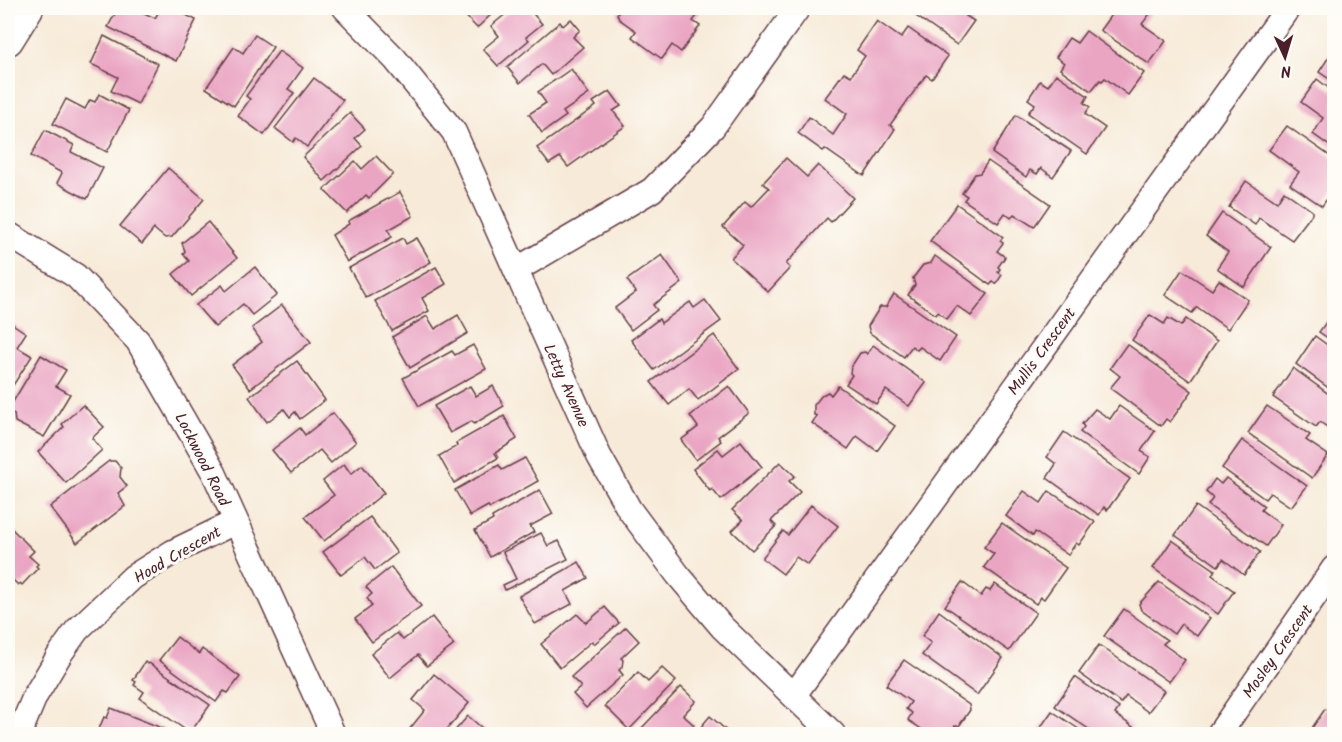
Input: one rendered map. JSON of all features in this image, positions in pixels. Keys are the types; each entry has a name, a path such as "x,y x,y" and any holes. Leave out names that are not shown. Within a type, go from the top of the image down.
{"street":[{"path":"8,40 28,8"},
{"name":"Letty Avenue","path":"345,8 395,58 454,132 599,456 629,509 722,627 833,735"},
{"path":"516,270 652,190 713,127 798,8"},
{"name":"Mullis Crescent","path":"794,695 1288,8"},
{"name":"Lockwood Road","path":"8,234 76,276 138,341 214,473 333,735"},
{"name":"Hood Crescent","path":"19,735 35,696 77,630 133,577 173,552 235,522"},
{"name":"Mosley Crescent","path":"1219,735 1335,568"}],"building":[{"path":"118,8 133,8 155,18 161,8 172,8 196,20 176,61 108,27"},
{"path":"458,8 498,8 477,28"},
{"path":"513,8 528,8 542,24 526,37 529,40 498,66 483,49 499,36 491,26"},
{"path":"621,8 703,8 693,21 700,26 681,52 672,45 662,59 632,37 636,31 619,19 617,14"},
{"path":"921,8 972,8 966,16 974,21 957,45 916,16"},
{"path":"1116,8 1150,8 1153,10 1142,24 1166,41 1149,64 1100,30"},
{"path":"571,19 580,30 573,37 583,47 551,75 542,64 520,83 507,67 560,22 563,26"},
{"path":"877,21 901,38 908,28 948,56 932,79 926,75 890,125 895,129 864,176 798,133 809,117 833,135 847,114 825,98 844,72 851,76 865,56 857,50"},
{"path":"1086,31 1144,73 1128,95 1105,78 1100,80 1091,91 1060,69 1064,63 1056,57 1069,38 1077,43"},
{"path":"255,35 273,47 234,106 206,88 234,47 243,53"},
{"path":"104,36 158,64 138,104 111,91 118,77 91,64"},
{"path":"1334,49 1334,82 1319,72"},
{"path":"279,51 303,68 288,89 294,93 264,135 238,116 250,99 246,96"},
{"path":"571,69 589,94 563,112 566,116 542,133 529,114 546,103 538,92"},
{"path":"1056,74 1088,96 1084,103 1090,107 1085,114 1105,128 1087,154 1028,113 1035,104 1028,99 1040,81 1048,86"},
{"path":"314,78 343,100 307,147 296,138 293,142 275,128"},
{"path":"1317,79 1334,92 1334,149 1313,134 1323,118 1301,102"},
{"path":"610,91 621,106 613,111 625,126 568,167 560,157 549,164 537,148 596,106 593,102"},
{"path":"99,94 129,110 107,152 53,124 66,99 85,109 90,100 95,102"},
{"path":"350,113 365,129 355,138 362,146 324,181 303,157"},
{"path":"1016,115 1071,151 1053,177 1041,168 1037,174 1030,170 1026,177 992,153"},
{"path":"1287,126 1334,159 1334,189 1322,206 1290,184 1299,172 1269,150"},
{"path":"45,130 74,145 71,152 103,168 87,199 57,183 62,173 31,156"},
{"path":"376,156 393,174 369,198 366,195 347,213 324,190 355,161 362,169"},
{"path":"786,158 807,177 818,165 853,198 831,222 827,218 786,264 790,268 768,292 731,258 743,245 723,227 745,202 751,207 769,188 763,183"},
{"path":"988,161 1050,204 1034,227 1014,214 1011,218 1005,213 998,223 964,200 967,196 962,193 975,174 980,173"},
{"path":"168,168 204,199 172,237 165,238 154,229 142,244 120,226"},
{"path":"1246,181 1277,202 1284,191 1312,211 1292,240 1259,218 1255,225 1229,207"},
{"path":"400,192 413,216 388,230 392,237 347,262 332,235 349,224 348,221"},
{"path":"957,204 1003,237 1000,241 1003,243 997,251 1005,257 998,267 1000,269 998,272 1002,275 996,284 993,282 990,285 930,241"},
{"path":"1222,213 1271,247 1244,287 1217,268 1228,252 1206,236"},
{"path":"208,222 237,258 191,296 173,274 189,261 183,254 185,251 182,243"},
{"path":"403,238 406,244 417,238 431,262 366,298 349,268"},
{"path":"662,255 682,283 653,305 657,310 631,330 615,308 636,292 627,280"},
{"path":"935,256 988,294 971,316 957,306 947,319 938,312 936,315 908,295 915,285 913,278 923,265 931,263"},
{"path":"255,267 277,295 252,315 243,304 215,327 196,305 222,285 226,291"},
{"path":"436,267 446,284 422,298 429,311 392,331 375,301"},
{"path":"1182,270 1212,290 1219,280 1248,300 1228,329 1197,307 1192,313 1165,295"},
{"path":"894,294 956,337 940,361 920,347 917,350 912,346 904,357 870,333 868,326 880,307 886,307"},
{"path":"705,300 721,321 654,370 631,340 659,319 661,323 690,302 694,308"},
{"path":"282,305 311,342 250,389 232,365 262,342 252,328"},
{"path":"1334,311 1334,342 1319,332"},
{"path":"458,315 468,333 410,368 392,337 427,316 435,329"},
{"path":"1150,315 1164,324 1168,318 1181,326 1186,319 1217,341 1190,381 1132,340"},
{"path":"8,321 26,333 17,347 32,356 8,393"},
{"path":"714,335 739,369 698,400 689,389 669,405 651,382"},
{"path":"1315,336 1334,350 1334,392 1296,364"},
{"path":"1127,344 1192,391 1170,422 1166,419 1161,426 1110,388 1120,376 1110,368"},
{"path":"473,345 486,369 419,406 403,378 452,351 455,355"},
{"path":"873,345 926,383 909,406 886,390 876,404 846,384 852,375 851,367 860,353 867,354"},
{"path":"41,355 66,370 56,386 70,394 44,437 15,422 14,414 8,410"},
{"path":"297,361 325,400 300,419 295,412 290,417 284,409 267,422 249,397"},
{"path":"1293,368 1334,398 1334,432 1320,422 1316,427 1273,397"},
{"path":"470,386 476,396 493,386 504,406 474,424 472,421 450,433 434,406"},
{"path":"729,386 749,413 718,437 721,441 696,460 681,440 698,427 690,416"},
{"path":"838,386 895,426 877,451 857,436 848,449 812,423 817,416 814,415 814,405 822,395 828,392 831,395"},
{"path":"83,405 104,427 92,438 102,450 66,483 38,452 64,427 62,424"},
{"path":"1119,406 1155,431 1141,451 1150,457 1139,474 1080,432 1084,427 1082,424 1095,409 1110,419"},
{"path":"1267,406 1310,435 1306,440 1328,455 1312,478 1248,433"},
{"path":"333,413 356,442 331,463 320,450 291,473 272,450 300,428 305,435"},
{"path":"504,416 517,439 495,453 498,458 454,483 439,456 457,446 456,443"},
{"path":"1064,432 1130,479 1107,510 1104,507 1099,515 1047,478 1056,464 1047,457"},
{"path":"1242,440 1307,486 1291,507 1270,493 1265,499 1222,468"},
{"path":"741,441 762,467 721,500 712,489 710,491 693,469 718,449 723,455"},
{"path":"525,458 538,481 490,508 488,506 470,516 455,490 499,465 502,470"},
{"path":"109,461 115,461 121,468 120,477 127,486 118,493 125,506 77,543 50,507"},
{"path":"780,462 795,476 789,481 800,492 771,521 776,526 752,550 732,531 743,520 732,510"},
{"path":"344,464 351,474 362,465 384,493 324,541 305,517 334,495 323,481"},
{"path":"1226,478 1264,506 1261,510 1281,525 1266,546 1208,505 1213,498 1206,492 1215,479 1221,484"},
{"path":"540,490 553,514 530,526 534,532 490,557 475,530 493,520 492,517"},
{"path":"1024,491 1041,503 1049,491 1095,522 1079,545 1076,543 1068,555 1035,532 1033,536 1006,516"},
{"path":"811,505 838,526 808,565 796,557 783,574 762,558 783,531 788,535"},
{"path":"1196,506 1260,552 1244,575 1223,559 1218,566 1175,535"},
{"path":"370,517 397,553 375,570 365,557 341,575 323,552"},
{"path":"1002,523 1066,568 1044,599 1041,597 1036,604 984,567 994,554 984,547"},
{"path":"8,525 34,551 29,556 38,564 36,566 38,568 22,585 20,583 18,585 8,575"},
{"path":"541,533 548,546 559,541 568,559 505,590 503,585 516,579 503,552"},
{"path":"1172,540 1215,570 1212,575 1234,591 1218,614 1153,568"},
{"path":"579,562 588,578 565,591 572,604 535,624 519,596"},
{"path":"391,567 421,606 372,642 355,619 372,606 367,598 372,594 366,587"},
{"path":"962,582 981,596 986,589 990,591 995,584 1036,613 1009,651 945,606"},
{"path":"1159,582 1210,618 1197,636 1181,624 1174,634 1141,610 1139,604"},
{"path":"605,607 619,623 594,644 592,641 560,668 541,644 577,614 586,623"},
{"path":"1124,609 1167,640 1163,644 1185,660 1169,682 1104,636"},
{"path":"939,611 1003,658 977,695 922,655 931,643 922,636"},
{"path":"432,617 454,645 427,666 418,655 390,678 371,654 397,633 403,640"},
{"path":"626,627 639,641 621,658 622,667 619,670 623,675 586,708 573,694 581,687 571,677"},
{"path":"177,637 199,654 202,649 240,677 228,693 224,691 216,702 159,660"},
{"path":"1099,645 1164,691 1148,712 1126,696 1121,703 1079,673"},
{"path":"904,660 969,705 970,710 950,734 929,734 908,720 912,713 906,709 911,702 886,685"},
{"path":"145,662 210,705 190,733 140,698 144,692 134,685 136,682 133,680"},
{"path":"662,668 676,681 629,730 605,706 638,672 648,682"},
{"path":"434,674 469,703 443,734 413,734 408,731 425,710 413,700"},
{"path":"1075,677 1119,708 1115,714 1133,727 1127,734 1096,734 1055,706"},
{"path":"681,687 696,701 683,715 694,725 684,734 640,734 638,732"},
{"path":"111,708 177,734 101,734 103,731 99,729"},
{"path":"1325,709 1334,715 1334,734 1322,734 1312,728"},
{"path":"1052,711 1086,734 1036,734"},
{"path":"468,716 489,734 452,734"},
{"path":"710,716 727,731 724,734 695,734"}]}
